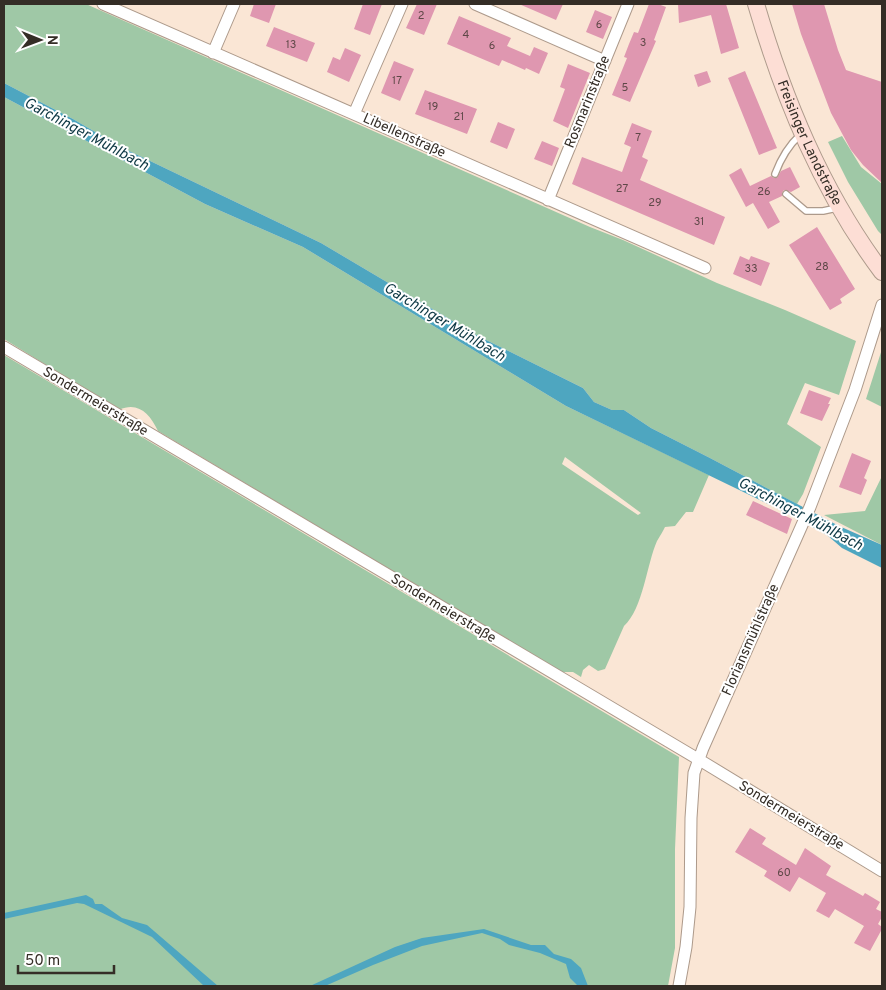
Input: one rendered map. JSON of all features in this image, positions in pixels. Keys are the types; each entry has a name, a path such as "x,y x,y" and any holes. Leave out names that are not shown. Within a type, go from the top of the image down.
{"main road":[{"name":"Freisinger Landstraße","path":"756,4 782,87 802,134 840,208 882,272"}],"street":[{"name":"Libellenstraße","path":"103,4 705,268"},
{"path":"213,53 234,4"},
{"path":"354,114 402,4"},
{"path":"475,4 605,61"},
{"name":"Rosmarinstraße","path":"548,200 628,4"},
{"name":"Floriansmühlstraße","path":"679,986 686,947 690,907 693,784 698,759 810,507 855,390 882,305"},
{"name":"Sondermeierstraße","path":"4,347 698,759 882,871"}],"lane":[{"path":"775,174 780,160 790,144 802,134"},
{"path":"786,194 806,211 840,208"}],"green space":[{"path":"4,4 86,4 717,283 856,341 839,395 805,383 787,424 821,447 803,494 797,504 651,428 624,410 612,410 594,402 583,388 478,336 321,243 121,147 73,119 4,83"},
{"path":"4,97 205,204 303,247 566,406 709,475 693,512 686,512 675,526 665,527 657,541 636,609 624,626 605,669 598,671 589,665 583,670 581,677 573,672 561,672 158,431 151,419 138,408 132,407 119,410 4,339","holes":["565,457 641,513 638,515 562,464"]},
{"path":"842,136 861,167 882,184 882,235 848,182 828,142"},
{"path":"882,349 882,407 866,399"},
{"path":"4,355 679,757 675,849 675,948 668,986 4,986"},
{"path":"882,476 882,545 824,515 865,511"}],"water":[{"name":"Garchinger Mühlbach","path":"4,83 73,119 121,147 321,243 478,336 583,388 594,402 612,410 624,410 651,428 839,526 882,545 882,568 842,548 827,535 789,514 566,406 303,247 205,204 4,97"},
{"path":"86,895 93,899 95,904 102,904 122,918 147,925 218,986 204,986 152,937 84,904 77,903 4,919 4,913"},
{"path":"484,929 531,945 545,945 554,954 571,959 581,968 588,986 578,986 570,978 566,964 540,953 509,945 500,939 482,933 422,946 325,986 310,986 395,947 422,938"}],"building":[{"path":"254,4 276,4 269,23 250,16"},
{"path":"363,4 382,4 370,35 354,29"},
{"path":"417,4 437,4 424,35 406,28"},
{"path":"519,4 563,4 556,20"},
{"path":"649,4 658,4 666,7 654,40 656,41 630,102 612,95 627,58 624,57 629,44 634,32 638,33"},
{"path":"678,4 726,4 739,48 721,54 711,15 679,23"},
{"path":"792,4 824,4 846,70 882,82 882,183 863,165 851,150 831,113 801,34"},
{"path":"595,10 612,17 603,39 586,32"},
{"path":"459,16 511,38 507,46 530,56 534,47 548,53 539,74 502,60 499,66 447,44"},
{"path":"274,27 315,43 307,62 266,46"},
{"path":"345,48 361,55 349,82 327,72 333,57 340,60"},
{"path":"394,61 414,69 400,101 381,93"},
{"path":"568,64 590,73 568,128 553,121 565,89 560,87"},
{"path":"707,71 711,82 698,87 694,75"},
{"path":"745,71 777,148 759,155 728,78"},
{"path":"425,90 477,109 467,134 415,114"},
{"path":"498,122 515,129 507,149 490,142"},
{"path":"632,123 652,131 642,157 648,160 640,180 725,217 714,245 572,184 582,157 622,172 631,147 624,144"},
{"path":"542,141 559,148 552,166 534,159"},
{"path":"790,167 800,187 791,192 784,190 782,196 769,202 780,222 768,229 753,203 746,207 729,175 741,168 750,186 771,176 777,178 781,171"},
{"path":"817,227 855,289 840,299 842,303 830,310 789,245"},
{"path":"740,256 749,260 751,256 770,263 761,286 733,274"},
{"path":"809,390 831,398 822,421 800,413"},
{"path":"852,453 871,461 864,478 867,480 861,495 839,487"},
{"path":"753,501 792,519 787,534 746,515"},
{"path":"750,828 766,838 762,844 796,865 805,848 831,866 826,875 863,896 865,893 880,902 876,909 882,912 882,917 878,924 882,929 870,951 854,943 864,926 835,909 829,918 816,911 826,893 799,877 790,892 764,876 767,871 735,852"}]}
